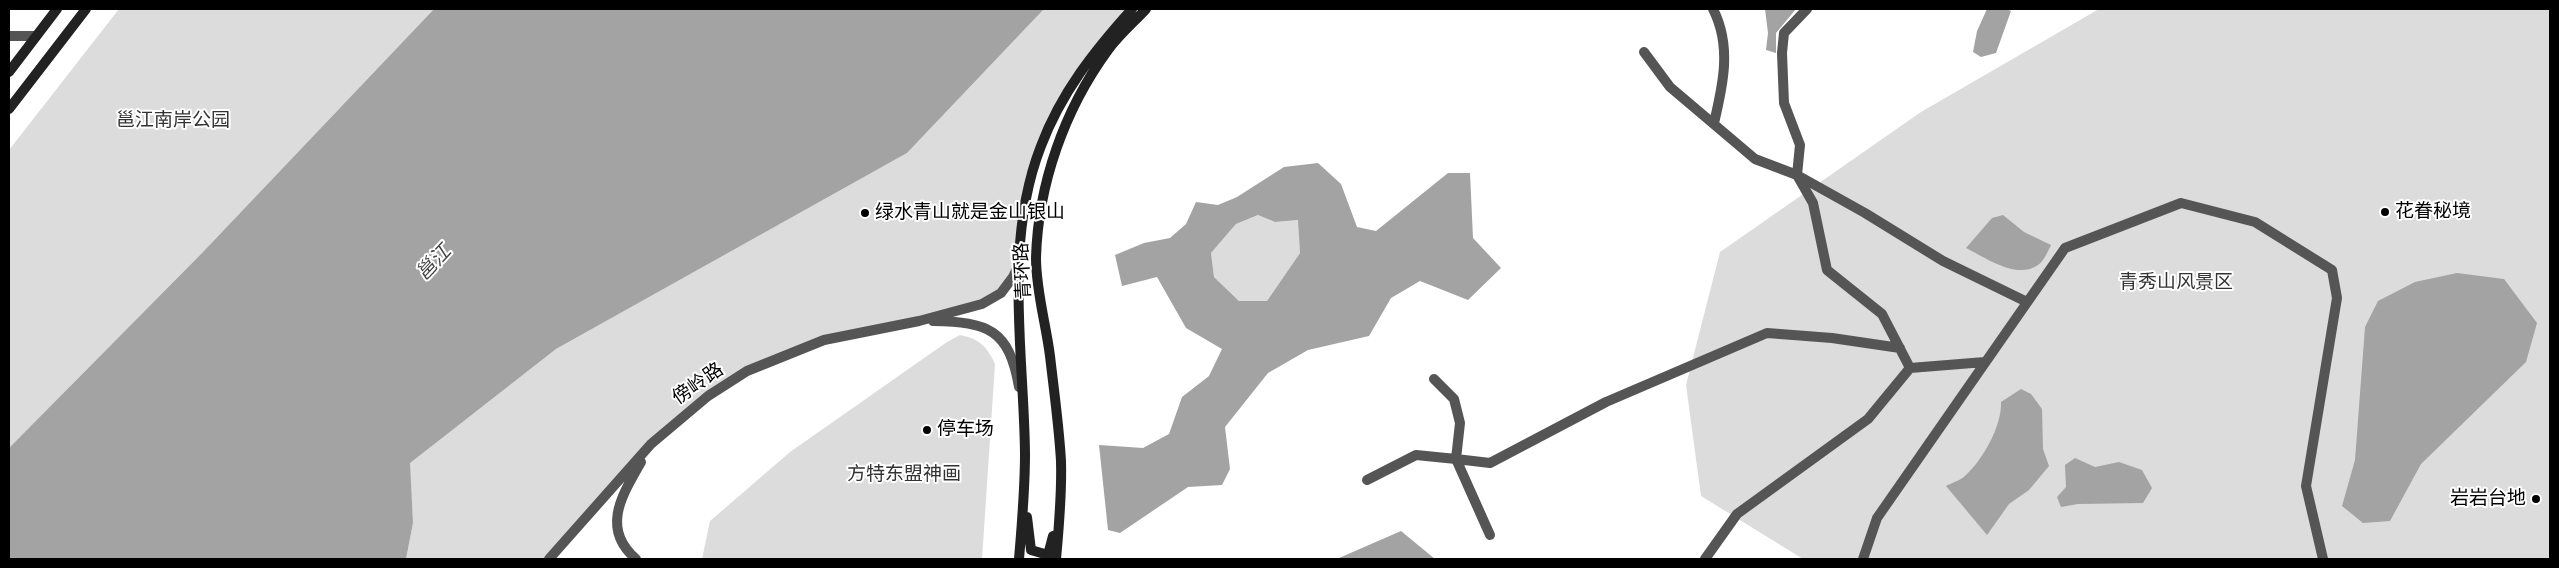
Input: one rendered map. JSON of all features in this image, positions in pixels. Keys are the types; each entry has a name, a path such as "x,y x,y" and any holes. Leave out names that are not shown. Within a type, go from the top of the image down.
{"main road":[{"path":"9,72 12,63 57,9"},
{"path":"9,109 86,9"},
{"name":"青环路","path":"1019,559 1024,501 1024,418 1019,317 1020,261 1023,222 1029,186 1040,148 1050,124 1074,79 1103,41 1132,9"},
{"name":"青环路","path":"1056,559 1061,506 1058,421 1036,260 1039,224 1054,154 1079,98 1108,49 1146,9"},
{"path":"1024,501 1031,550 1048,555 1061,506"}],"street":[{"path":"1712,9 1720,23 1725,76 1714,123"},
{"path":"1807,9 1784,33 1782,53 1784,103 1800,145 1797,175 1813,203 1828,270 1882,314 1910,368"},
{"path":"9,36 36,36"},
{"path":"1644,52 1670,87 1755,159 1797,175 1858,208 1943,261 2027,302"},
{"path":"1863,559 1877,518 2065,248 2182,203 2255,222 2332,270 2337,298 2306,486 2323,559"},
{"path":"919,321 993,299 1013,277 1020,261"},
{"path":"919,321 964,322 991,331 1001,339 1009,348 1015,363 1024,418"},
{"name":"傍岭路","path":"554,558 651,444 708,396 748,371 824,340 919,321"},
{"path":"1367,480 1416,455 1490,463 1606,402 1767,334 1832,338 1900,348"},
{"path":"1705,559 1737,514 1868,420 1910,368 1984,362"},
{"path":"1434,379 1454,399 1460,423 1456,459 1490,535"},
{"path":"636,559 622,541 617,515 621,497 651,444"},
{"path":"1014,559 1021,538"}],"green space":[{"name":"邕江南岸公园","path":"119,9 434,9 202,253 9,448 9,150"},
{"path":"1044,9 1132,9 1103,41 1040,148 1020,261 993,299 869,330 747,371 676,421 549,559 406,559 413,523 409,463 556,349 907,153"},
{"name":"青秀山风景区","path":"2099,9 2550,9 2550,559 1803,559 1701,496 1686,385 1720,252 1921,112"},
{"path":"1258,215 1275,222 1299,220 1300,253 1267,301 1239,301 1214,277 1211,253 1236,224"},
{"name":"方特东盟神画","path":"960,335 978,341 989,353 995,364 982,559 702,559 710,521 790,452 947,342"}],"water":[{"name":"邕江","path":"434,9 1044,9 907,153 556,349 410,463 413,523 406,559 9,559 9,448 202,253"},
{"path":"1765,9 1796,9 1776,33 1776,53 1766,50 1768,33"},
{"path":"1987,9 2006,9 2011,11 1996,53 1981,57 1973,52 1977,31"},
{"path":"1318,163 1341,184 1357,227 1376,231 1448,173 1470,173 1473,238 1501,268 1468,300 1420,281 1391,298 1369,336 1308,350 1268,373 1225,427 1230,469 1222,485 1188,487 1120,533 1108,530 1099,445 1143,448 1169,434 1182,397 1209,376 1222,349 1186,328 1157,277 1122,286 1115,255 1144,243 1170,238 1186,224 1196,202 1218,205 1237,197 1284,167","holes":["1258,215 1275,222 1298,220 1300,253 1267,301 1239,301 1214,277 1211,253 1236,224"]},
{"path":"2003,215 2024,232 2051,245 2038,265 2030,269 2011,269 1992,262 1966,248 1992,218"},
{"path":"2457,273 2504,279 2537,323 2526,362 2421,464 2390,521 2363,523 2342,506 2355,460 2365,327 2378,301 2415,282"},
{"path":"2021,389 2031,394 2042,409 2043,449 2049,466 2029,490 2009,504 1987,535 1946,486 1964,477 1979,460 1995,431 2001,402"},
{"path":"2075,458 2095,467 2119,462 2142,470 2152,488 2143,503 2078,504 2061,507 2057,497 2066,487 2065,465"},
{"path":"1401,531 1435,559 1336,559 1339,558"}],"place":[{"name":"花眷秘境","path":"2385,212"},
{"name":"绿水青山就是金山银山","path":"865,213"},
{"name":"停车场","path":"927,430"},
{"name":"岩岩台地","path":"2536,499"}]}
